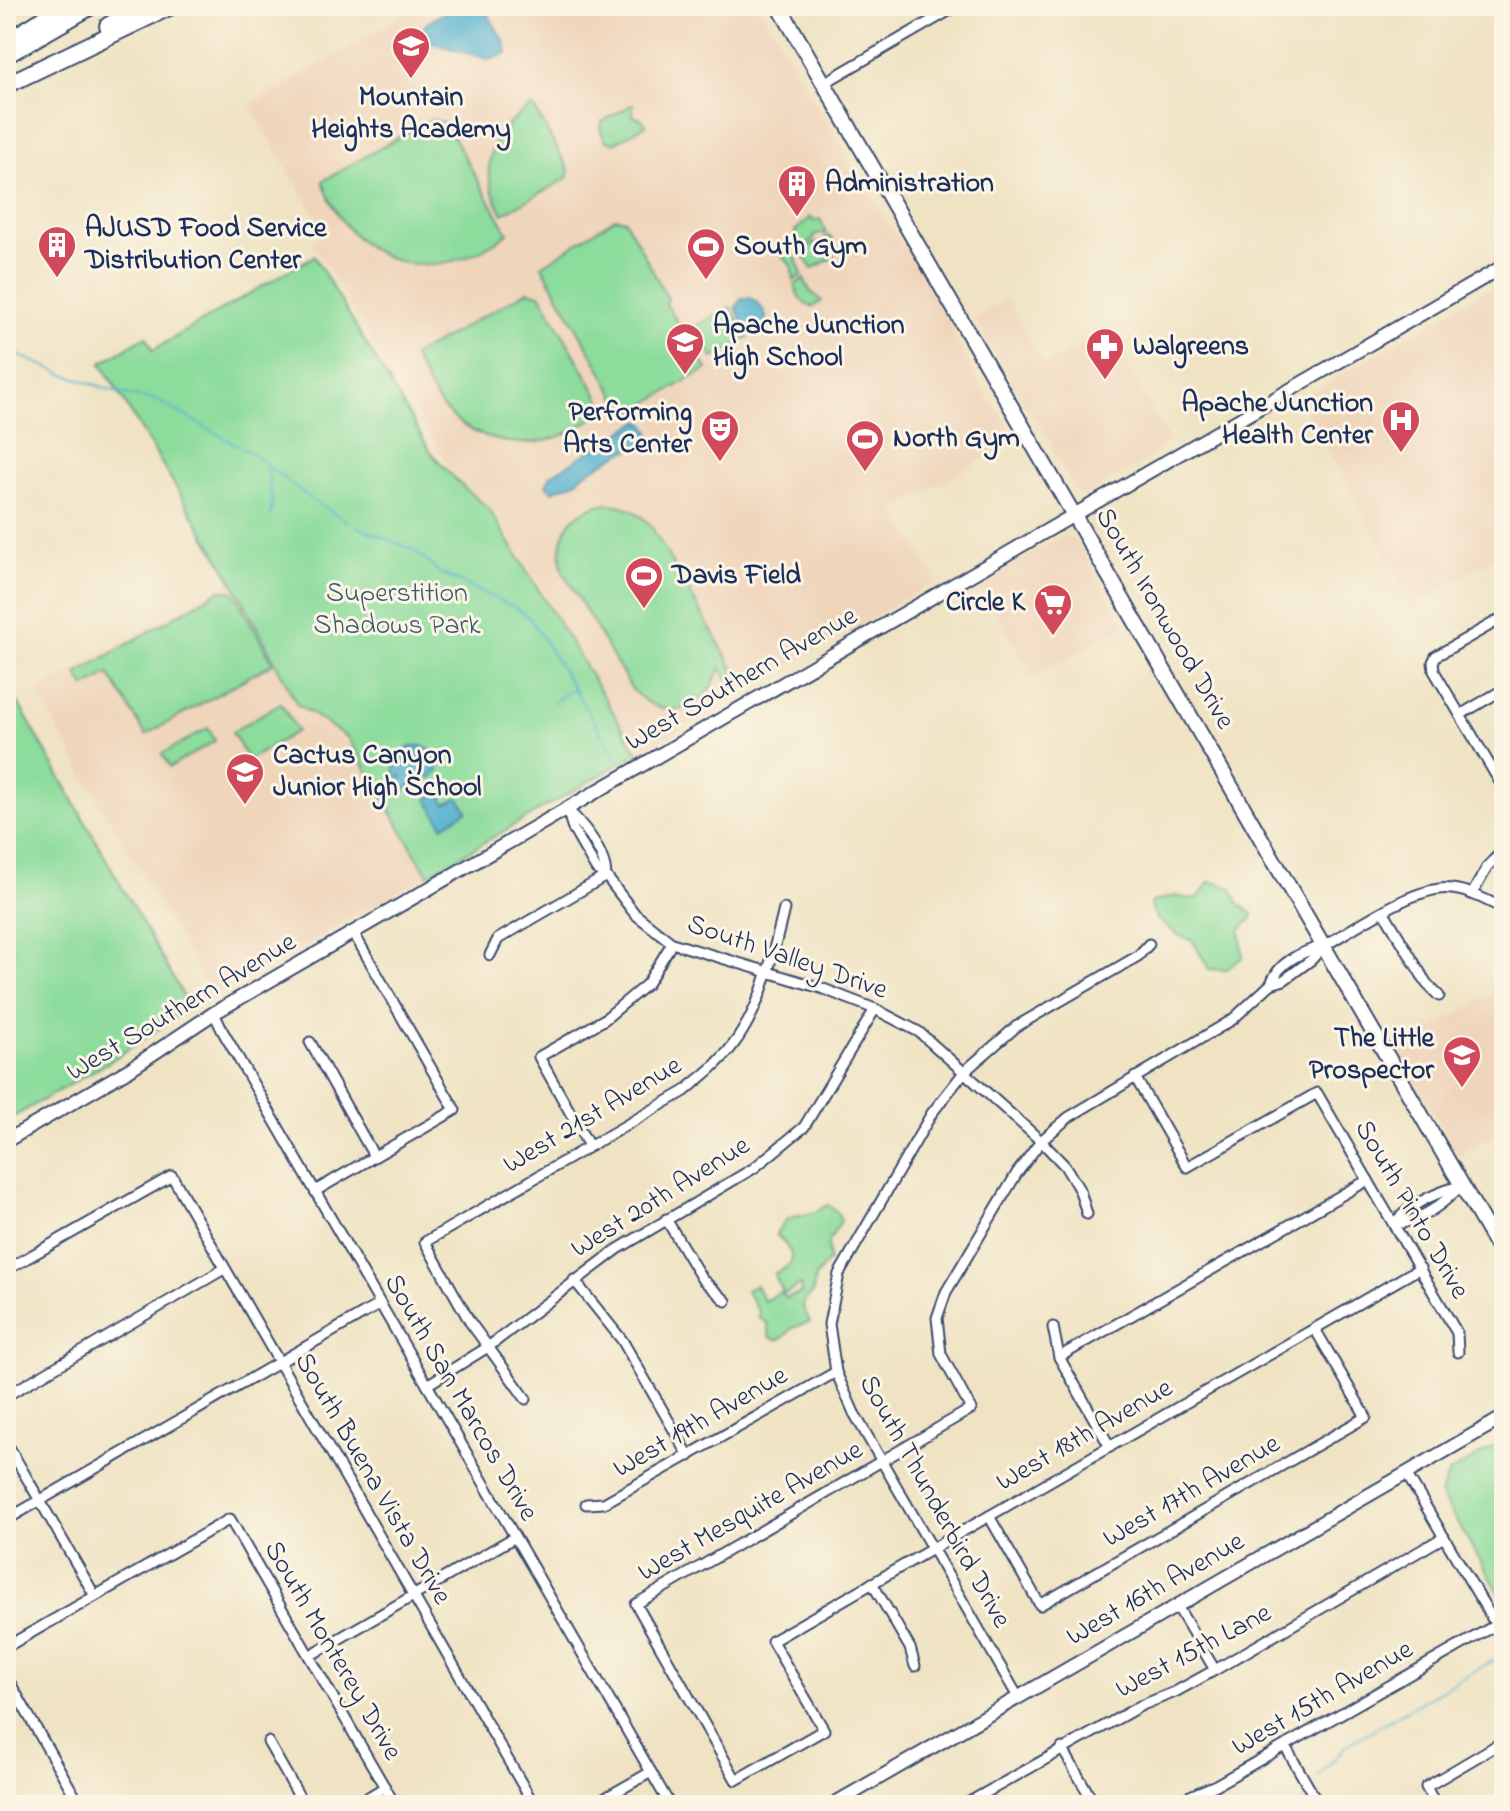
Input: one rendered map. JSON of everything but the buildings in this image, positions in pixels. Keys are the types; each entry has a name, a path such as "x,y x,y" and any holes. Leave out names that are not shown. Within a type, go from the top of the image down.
{"highway":[{"path":"6,42 65,6"},
{"path":"6,55 91,6"},
{"path":"6,85 143,6"},
{"path":"6,85 171,6"}],"main road":[{"name":"South Ironwood Drive","path":"779,6 1504,1258"},
{"name":"West Southern Avenue","path":"6,1141 130,1069 214,1013 1504,266"},
{"name":"West 16th Avenue","path":"832,1805 1504,1417"}],"street":[{"path":"824,83 957,6"},
{"path":"1504,617 1436,656 1433,662 1434,671 1504,789"},
{"path":"1460,715 1504,689"},
{"path":"1492,769 1504,762"},
{"name":"South Valley Drive","path":"567,809 582,825 605,865 606,876 635,914 672,943 769,971 875,1009 919,1032 1065,1166 1080,1191 1087,1214"},
{"path":"1472,894 1488,866 1504,849"},
{"path":"490,955 498,939 606,876"},
{"path":"1041,1141 1069,1117 1232,1020 1271,984 1284,980 1324,946 1414,894 1432,889 1452,889 1472,894 1504,909"},
{"name":"West 21st Avenue","path":"488,1347 470,1322 425,1242 685,1091 721,1060 750,1018 769,971 784,909"},
{"path":"1384,912 1427,984 1439,996"},
{"path":"315,1191 455,1110 353,932"},
{"path":"589,1146 539,1057 605,1019 647,984 672,943"},
{"name":"South Thunderbird Drive","path":"1018,1697 854,1413 836,1372 829,1324 839,1274 932,1113 965,1071 1017,1026 1138,956 1149,944"},
{"name":"West 20th Avenue","path":"427,1385 488,1347 574,1280 666,1219 754,1168 804,1127 875,1009"},
{"name":"South San Marcos Drive","path":"214,1013 670,1805"},
{"path":"310,1042 374,1156"},
{"name":"South Pinto Drive","path":"1135,1077 1187,1167 1317,1093 1457,1333 1458,1352"},
{"name":"West Mesquite Avenue","path":"824,1730 736,1780 636,1604 971,1409 941,1354 937,1318 946,1292 1017,1173 1041,1141"},
{"name":"South Buena Vista Drive","path":"6,1270 172,1176 534,1805"},
{"path":"1059,1357 1368,1180"},
{"path":"1394,1224 1406,1224 1447,1200 1461,1185"},
{"path":"666,1219 702,1279 726,1301"},
{"name":"West 18th Avenue","path":"824,1730 772,1641 1420,1268"},
{"path":"6,1396 224,1269"},
{"path":"574,1280 622,1340 689,1456"},
{"path":"6,1520 380,1304"},
{"path":"1053,1327 1059,1357 1110,1447"},
{"name":"West 17th Avenue","path":"989,1516 1040,1605 1366,1417 1315,1329"},
{"path":"488,1347 526,1399"},
{"name":"West 19th Avenue","path":"586,1504 604,1503 836,1372"},
{"path":"6,1442 95,1596 6,1647"},
{"path":"1406,1473 1444,1537"},
{"name":"South Monterey Drive","path":"95,1596 230,1519 395,1805"},
{"path":"309,1656 515,1537"},
{"name":"West 15th Avenue","path":"1169,1805 1216,1785 1496,1625 1444,1537"},
{"name":"West 15th Lane","path":"964,1805 1140,1706 1175,1692 1215,1670 1444,1537"},
{"path":"872,1583 910,1648 915,1666"},
{"path":"1177,1606 1215,1670"},
{"path":"6,1676 80,1805"},
{"path":"1436,1805 1426,1787 1504,1741"},
{"path":"268,1742 304,1805"},
{"path":"1285,1746 1319,1805"},
{"path":"1062,1748 1095,1805"},
{"path":"593,1805 651,1772"},
{"path":"355,1805 385,1787"}],"shaded area":[{"name":"Apache Junction High School","path":"420,6 759,6 893,233 910,254 989,399 1017,440 895,509 936,581 638,753 496,513 451,470 311,241 325,233 250,105"},
{"name":"Apache Junction Health Center","path":"1504,279 1504,553 1414,605 1299,399"},
{"path":"1007,299 1045,365 1106,330 1170,441 1148,459 1090,493 1083,495 1075,492 1039,421 1029,412 974,318"},
{"path":"1067,536 1076,541 1125,625 1034,678 979,584 1058,538"},
{"name":"Cactus Canyon Junior High School","path":"232,580 297,704 348,738 428,875 216,996 210,993 36,692"},
{"name":"The Little Prospector","path":"1494,992 1504,1009 1504,1130 1458,1156 1397,1049"}],"green space":[{"path":"633,104 633,116 642,119 646,125 614,143 606,141 600,129 602,122"},
{"path":"533,106 569,170 567,178 503,214 490,182 491,153 506,128"},
{"path":"431,119 445,123 508,233 481,250 453,261 426,265 399,261 375,251 354,235 336,211 323,181"},
{"path":"811,217 813,221 820,219 826,233 815,235 813,240 802,247 798,246 793,236 795,231"},
{"path":"615,218 625,220 668,299 666,304 707,369 626,415 542,266"},
{"path":"827,236 831,237 837,249 832,253 834,257 812,269 803,253 804,249 821,243"},
{"path":"782,243 795,256 802,275 794,280 791,265 777,251"},
{"name":"Superstition Shadows Park","path":"314,256 432,454 489,509 638,753 428,875 348,738 297,704 232,580 101,363 146,336 153,350"},
{"path":"804,279 810,291 822,301 813,307 803,301 797,292 795,284"},
{"path":"528,291 540,294 606,410 563,435 530,443 513,443 480,434 452,416 432,393 413,356"},
{"path":"730,307 748,338 713,358 695,327"},
{"path":"605,504 631,509 651,526 736,673 727,679 720,668 705,695 684,708 660,708 633,691 562,570 561,546 568,526 582,512"},
{"path":"220,590 234,592 273,663 146,735 109,674 85,687 77,674"},
{"path":"6,681 190,1008 109,1062 6,1121"},
{"path":"281,703 297,731 248,760 232,732"},
{"path":"208,728 215,741 170,767 162,754"},
{"path":"1210,881 1232,888 1239,904 1253,914 1240,930 1243,957 1225,970 1209,969 1193,941 1176,934 1157,919 1150,905 1151,902 1174,896 1199,897"},
{"path":"828,1205 837,1212 841,1221 828,1242 829,1260 815,1277 813,1293 805,1300 803,1307 810,1322 792,1328 778,1340 770,1338 767,1323 759,1318 759,1312 746,1290 756,1285 764,1301 780,1292 785,1298 801,1293 800,1285 784,1294 774,1274 791,1260 789,1250 776,1234 790,1218"},
{"path":"1504,1441 1504,1600 1440,1494 1449,1473"}],"water":[{"path":"455,6 483,6 505,43 507,53 491,60 428,42 421,32 426,24"},
{"path":"749,298 764,312 767,325 754,334 748,332 736,308 741,299"},
{"path":"639,421 651,434 649,442 621,453 576,482 552,491 546,485 551,475"},
{"path":"414,746 432,751 427,759 437,765 438,772 431,779 422,774 405,790 399,785 402,776 395,777 395,767 401,754"},
{"path":"439,792 446,804 459,797 467,811 443,826 427,799"}],"waterway":[{"path":"6,350 120,393 157,400 251,453 311,499 348,522"},
{"path":"267,466 272,503 270,516"},
{"path":"356,526 414,550 440,573 516,608 530,618 618,760"},
{"path":"553,703 572,689"},
{"path":"1318,1777 1347,1745 1504,1654"},
{"path":"1300,1805 1303,1802"}],"place":[{"name":"Mountain Heights Academy","path":"411,80"},
{"name":"Administration","path":"797,218"},
{"name":"AJUSD Food Service Distribution Center","path":"57,279"},
{"name":"South Gym","path":"706,281"},
{"name":"Apache Junction High School","path":"685,376"},
{"name":"Walgreens","path":"1105,381"},
{"name":"Apache Junction Health Center","path":"1401,454"},
{"name":"Performing Arts Center","path":"720,463"},
{"name":"North Gym","path":"865,473"},
{"name":"Davis Field","path":"644,610"},
{"name":"Circle K","path":"1053,637"},
{"name":"Cactus Canyon Junior High School","path":"245,806"},
{"name":"The Little Prospector","path":"1462,1089"}]}
